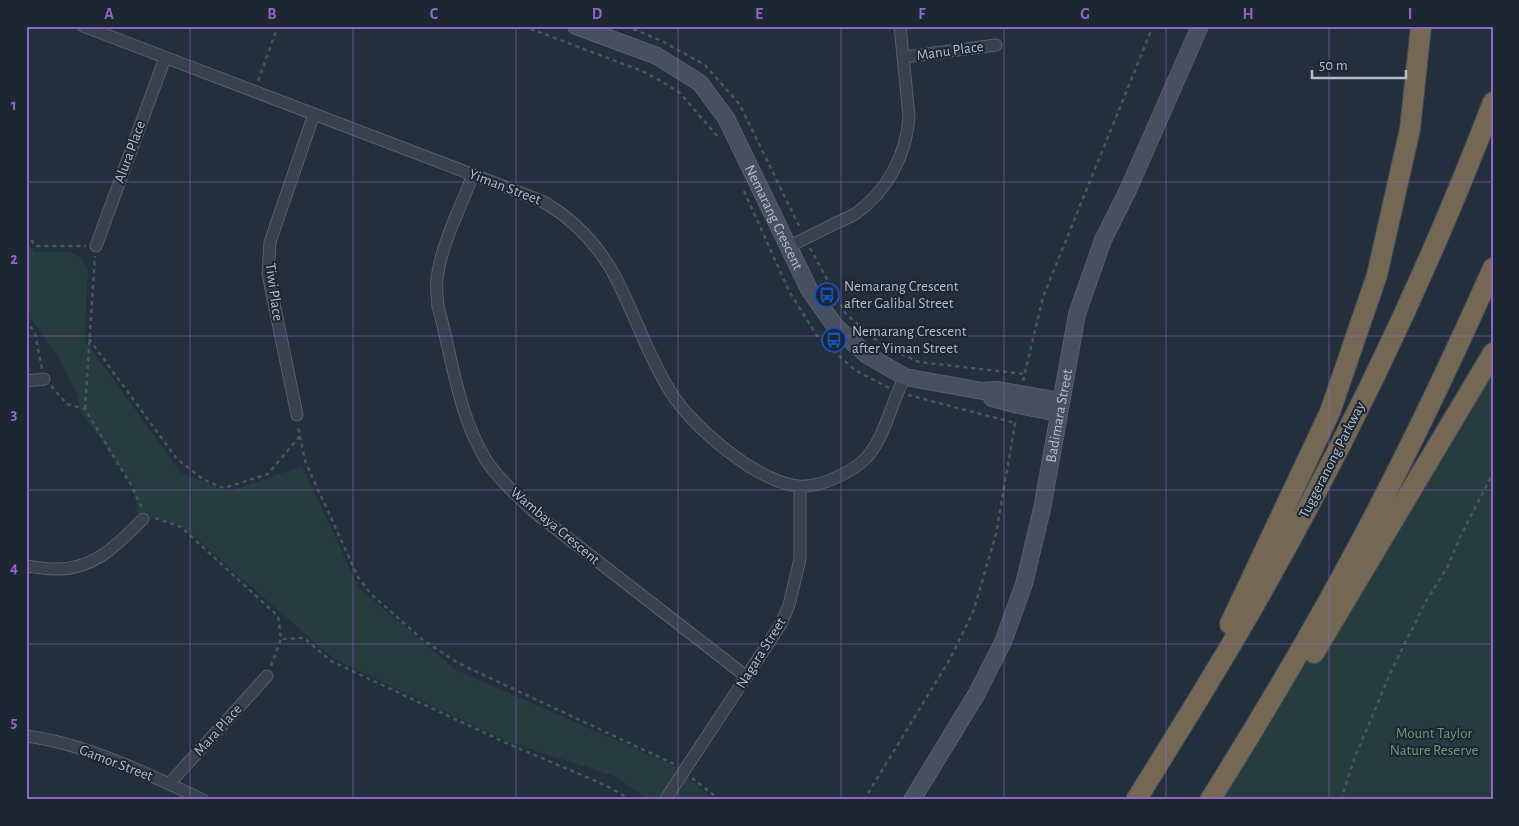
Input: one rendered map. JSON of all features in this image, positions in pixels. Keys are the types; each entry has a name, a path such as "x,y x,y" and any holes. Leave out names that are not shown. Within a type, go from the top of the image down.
{"highway":[{"path":"1192,710 1214,653 1330,412 1377,275 1410,129 1421,26"},
{"name":"Tuggeranong Parkway","path":"1136,800 1192,710 1270,577 1335,455 1402,317 1445,220 1493,102"},
{"path":"1210,799 1266,709 1319,618 1388,489 1449,366 1493,268"},
{"path":"1210,799 1240,772 1493,353"}],"main road":[{"name":"Nemarang Crescent","path":"576,26 657,56 700,83 726,118 809,289 835,326 867,355 905,377 982,391 995,400 1059,407"},
{"name":"Badimara Street","path":"912,800 976,695 1003,642 1026,575 1042,508 1077,314 1103,240 1128,190 1200,26"}],"street":[{"name":"Yiman Street","path":"83,26 542,201 581,231 599,252 611,270 660,374 680,406 714,440 774,480 800,486 816,484 850,471 867,457 878,440 896,392 905,377"},
{"path":"789,247 854,214 870,201 892,174 904,147 909,116 900,26"},
{"name":"Manu Place","path":"904,57 996,45"},
{"name":"Alura Place","path":"96,246 165,58"},
{"name":"Tiwi Place","path":"297,415 271,291 268,259 270,242 314,114"},
{"name":"Wambaya Crescent","path":"473,175 443,251 437,292 438,306 463,407 473,434 486,460 501,481 533,511 747,677"},
{"path":"26,381 44,379"},
{"name":"Nagara Street","path":"665,800 781,624 792,596 800,559 800,486"},
{"path":"26,566 55,569 72,568 86,564 106,554 143,519"},
{"name":"Mara Place","path":"169,784 267,676"},
{"name":"Gamor Street","path":"26,736 66,744 97,754 203,800"}],"path":[{"path":"254,91 278,26"},
{"path":"523,26 642,71"},
{"path":"1024,374 1043,297 1153,26"},
{"path":"26,234 36,246 96,246 85,409 131,485 143,508 143,519 153,517 181,528 278,616 281,639 267,676"},
{"path":"26,320 35,332 44,379 67,404 85,409"},
{"path":"90,339 177,459 204,480 224,488 268,474 300,436"},
{"path":"297,415 305,461 358,577 371,594 415,633 458,663 676,765 720,800"},
{"path":"864,800 950,659 973,612 996,534 1015,423"},
{"path":"1341,800 1355,757 1393,667 1425,602 1448,566 1459,539 1493,473"},
{"path":"281,639 304,638 331,660 504,742 605,785 631,800"}],"green space":[{"path":"26,241 35,252 68,252 79,256 88,269 85,340 180,472 227,492 302,466 359,588 456,670 675,766 714,800 648,800 617,777 506,741 334,659 182,526 138,514 133,485 81,411 76,391 59,357 26,313"},
{"name":"Mount Taylor Nature Reserve","path":"1493,369 1493,800 1212,800"}],"place":[{"name":"Nemarang Crescent after Galibal Street","path":"827,295"},
{"name":"Nemarang Crescent after Yiman Street","path":"834,340"}]}
